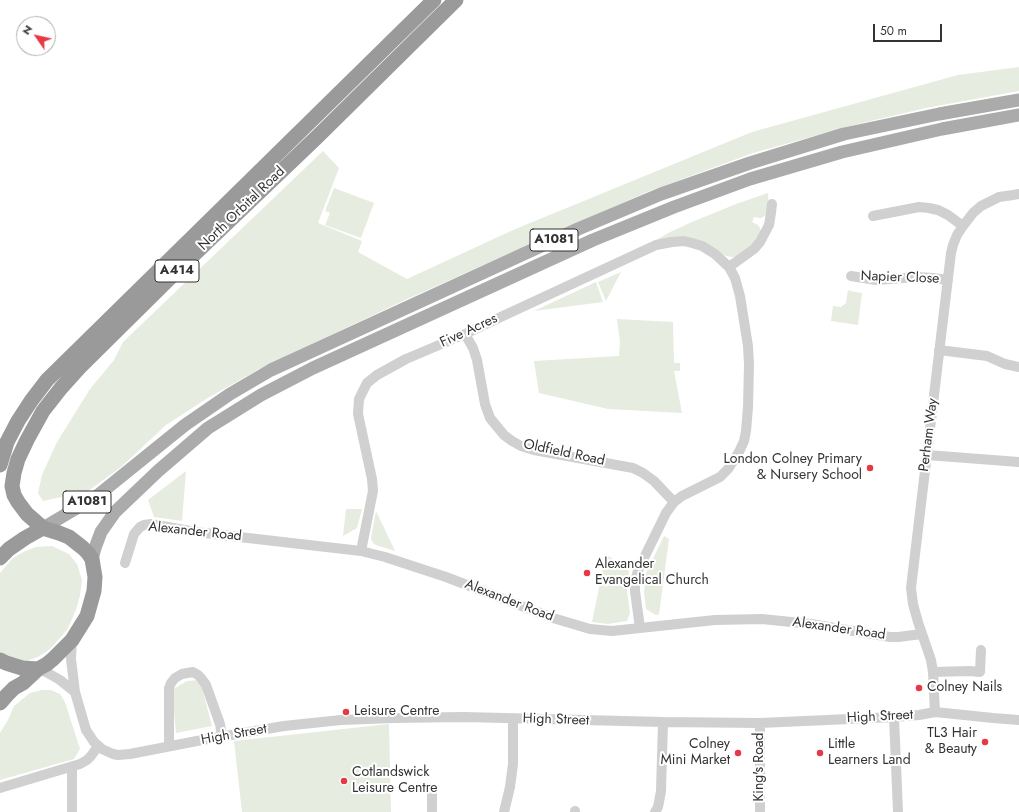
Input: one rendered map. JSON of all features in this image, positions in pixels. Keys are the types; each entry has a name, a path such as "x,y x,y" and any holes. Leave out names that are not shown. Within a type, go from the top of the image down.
{"highway":[{"name":"North Orbital Road","path":"0,465 7,442 18,421 47,380 434,0"},
{"name":"North Orbital Road","path":"43,528 27,514 18,502 14,495 12,486 18,459 43,411 79,368 456,0"},
{"path":"0,558 25,538 43,528 69,537 83,548 92,559 95,577 94,591 86,616 72,640 53,659 38,669 23,683 10,691 0,703"},
{"path":"0,660 22,668 38,669"}],"main road":[{"name":"A1081","path":"43,528 97,496 186,425 230,394 271,370 578,229 668,192 750,163 844,134 939,114 1019,100"},
{"name":"A1081","path":"92,559 101,532 115,512 158,471 208,428 260,395 313,368 593,240 674,207 750,179 842,152 942,129 1019,115"}],"street":[{"name":"Perham Way","path":"935,712 931,660 922,634 911,588 951,253 962,226 973,212 999,197 1019,194"},
{"path":"729,267 754,249 760,242 769,225 772,204"},
{"path":"873,216 919,207 929,208 938,210 948,215 962,226"},
{"name":"Five Acres","path":"361,551 373,491 372,479 358,414 359,398 367,383 377,375 406,359 465,334 656,244 684,241 692,243 702,246 715,254 729,267 735,278 740,296 748,346 749,364 748,407 744,441 734,461 720,477 688,492 674,502 666,513 638,570 635,591 640,628"},
{"name":"Napier Close","path":"851,276 876,280 917,277 948,280"},
{"name":"Oldfield Road","path":"465,334 473,348 477,360 485,404 490,418 504,435 521,446 534,450 633,468 654,481 674,502"},
{"path":"939,350 987,356 1005,364 1019,367"},
{"path":"926,455 1019,462"},
{"name":"Alexander Road","path":"125,564 136,530 144,525 151,524 204,533 361,551 385,557 446,577 553,618 590,630 612,632 714,620 762,619 811,624 890,637 922,634"},
{"name":"High Street","path":"72,640 71,659 75,692 86,730 98,746 108,752 118,755 284,726 341,720 464,718 760,723 894,717 935,712 1019,720"},
{"path":"933,672 980,672 981,650"},
{"path":"38,669 60,680 75,692"},
{"path":"170,746 169,688 171,683 176,678 187,673 193,672 198,675 206,685 220,724 222,736"},
{"path":"894,717 898,812"},
{"path":"504,812 510,787 513,764 513,719"},
{"path":"656,812 661,791 662,722"},
{"name":"King's Road","path":"760,723 760,812"},
{"path":"0,788 72,767 87,760 98,746"},
{"path":"72,767 72,812"},
{"path":"432,790 432,812"}],"shaded area":[{"path":"1019,67 1019,91 926,108 858,124 753,153 647,192 405,300 259,369 206,399 166,425 121,467 88,491 43,501 38,493 42,475 57,442 90,389 114,360 123,342 323,151 339,168 318,223 362,241 358,252 407,279 513,230 752,132 958,75"},
{"path":"334,188 374,203 361,238 325,225 330,213 325,211"},
{"path":"768,193 769,210 767,214 761,218 754,217 752,222 760,228 760,237 739,256 726,256 714,249 655,241 692,222"},
{"path":"621,272 606,301 598,282"},
{"path":"596,282 603,302 534,311"},
{"path":"848,290 862,293 858,325 831,321 833,306 841,307 846,303"},
{"path":"617,319 673,322 674,363 680,363 680,371 674,371 682,413 608,409 539,393 534,361 619,356 620,342"},
{"path":"186,471 182,521 154,517 148,500"},
{"path":"346,509 362,509 357,528 343,536"},
{"path":"376,511 395,551 374,544 372,541 371,538"},
{"path":"664,536 669,539 659,614 656,615 646,609 644,593 646,573"},
{"path":"52,546 69,554 77,564 82,580 80,595 76,610 67,630 50,649 38,657 24,662 0,653 0,573 12,559 23,552 36,547"},
{"path":"606,554 629,571 627,591 630,613 627,621 608,624 592,622"},
{"path":"200,680 212,726 176,733 172,690 187,681"},
{"path":"42,690 51,690 60,694 65,702 80,749 74,759 0,780 0,733 14,706 30,693"},
{"path":"389,724 391,812 242,812 234,741"}],"place":[{"name":"London Colney Primary & Nursery School","path":"870,468"},
{"name":"Alexander Evangelical Church","path":"587,573"},
{"name":"Colney Nails","path":"919,688"},
{"name":"Leisure Centre","path":"346,712"},
{"name":"TL3 Hair & Beauty","path":"985,742"},
{"name":"Colney Mini Market","path":"738,753"},
{"name":"Little Learners Land","path":"820,753"},
{"name":"Cotlandswick Leisure Centre","path":"344,781"}]}
